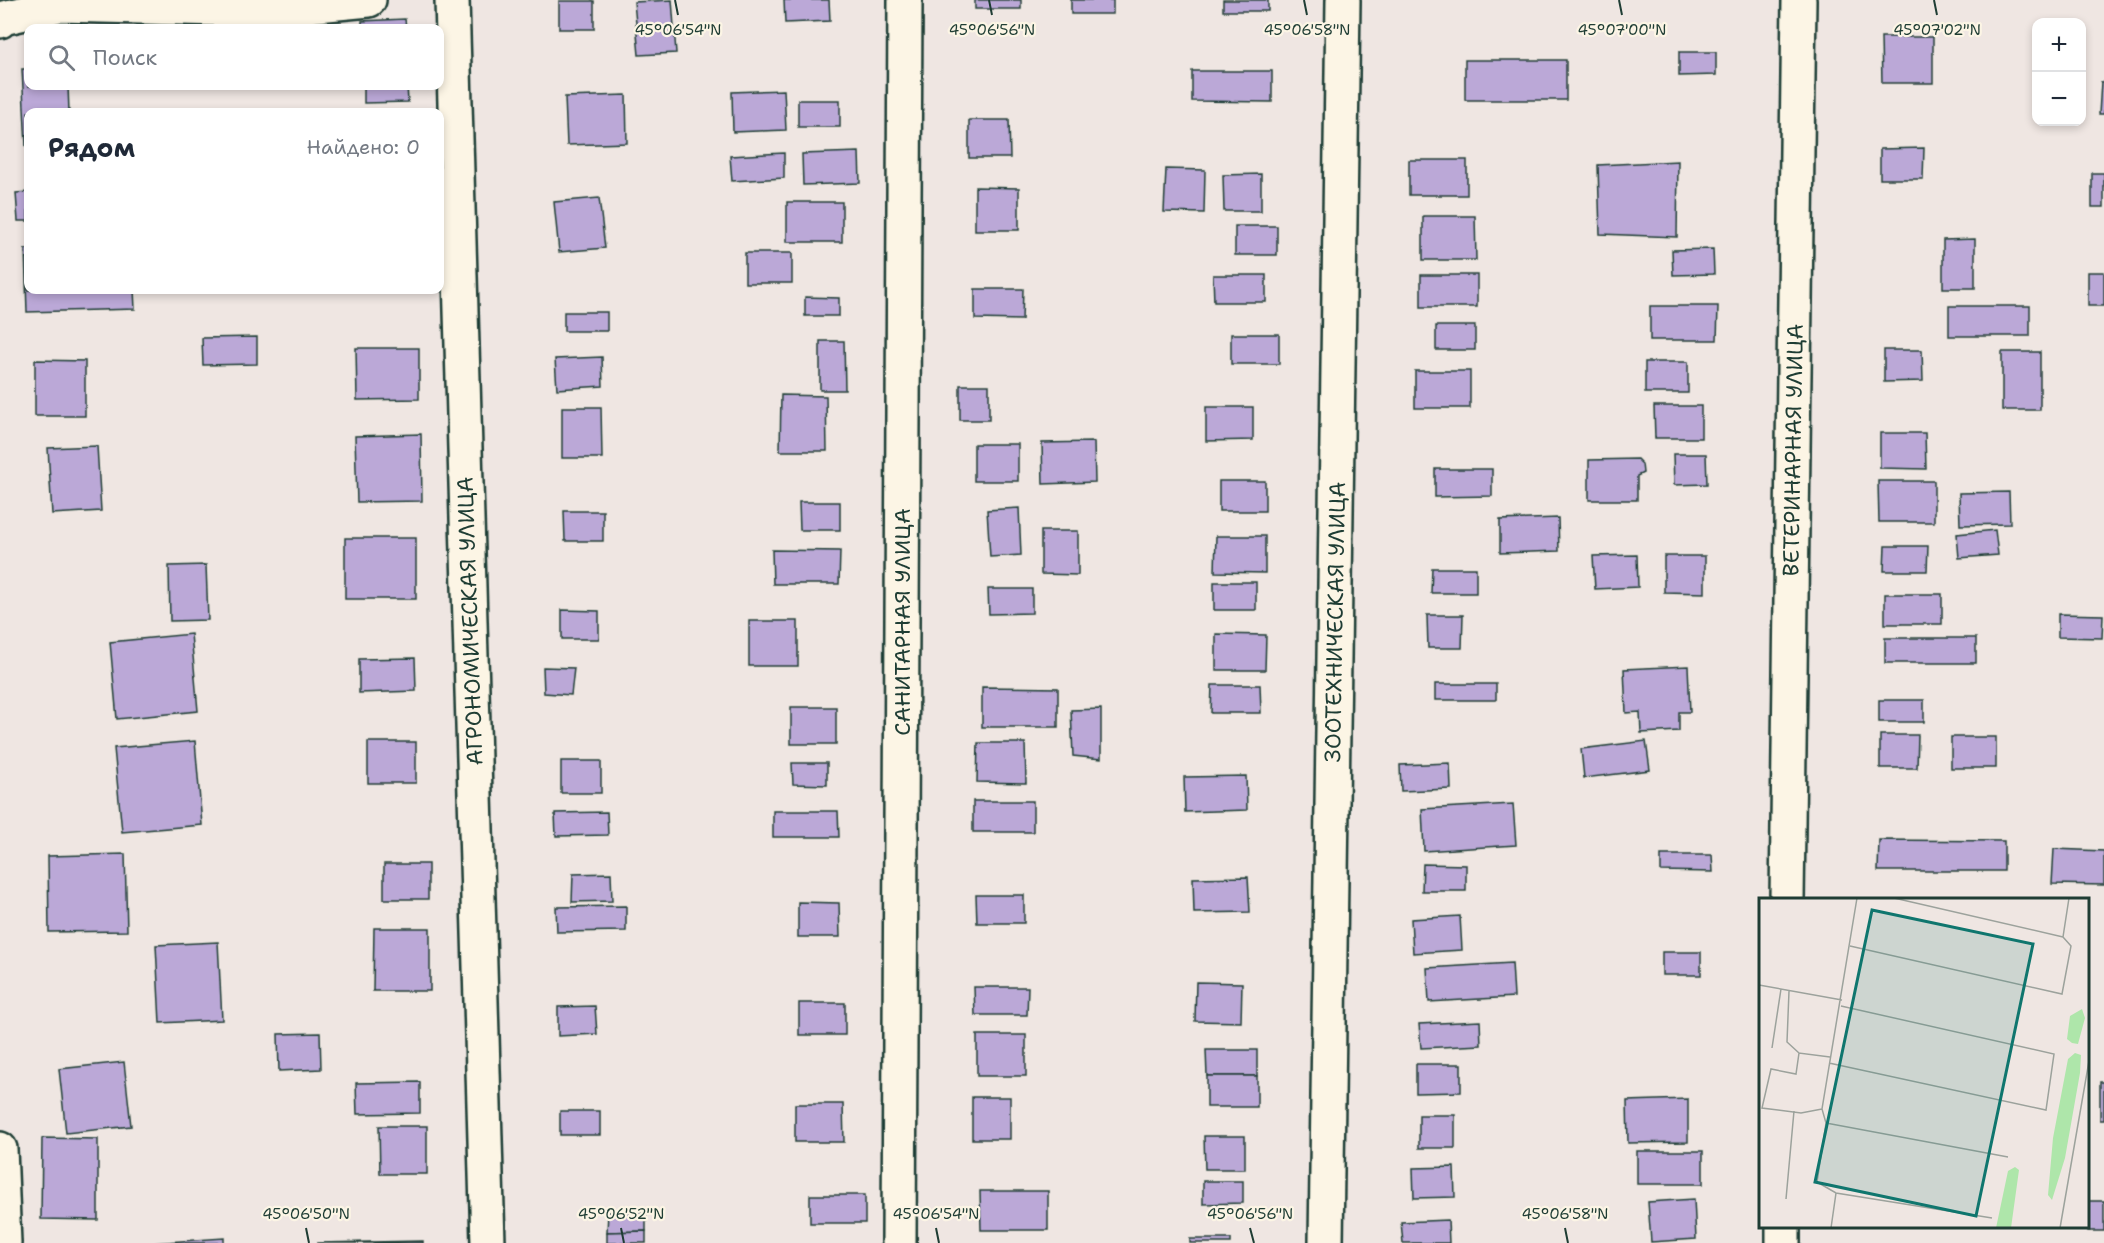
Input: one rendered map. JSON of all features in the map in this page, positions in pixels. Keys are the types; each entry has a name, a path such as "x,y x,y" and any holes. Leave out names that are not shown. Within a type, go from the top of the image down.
{"street":[{"path":"0,21 3,18 60,5 264,10 369,0"},
{"name":"АГРОНОМИЧЕСКАЯ УЛИЦА","path":"452,0 488,1243"},
{"name":"САНИТАРНАЯ УЛИЦА","path":"899,1243 905,0"},
{"name":"ЗООТЕХНИЧЕСКАЯ УЛИЦА","path":"1326,1243 1343,0"},
{"name":"ВЕТЕРИНАРНАЯ УЛИЦА","path":"1787,898 1799,0"},
{"path":"0,1149 4,1243"}],"building":[{"path":"672,0 676,53 639,55 634,2"},
{"path":"784,0 829,0 830,21 785,23"},
{"path":"975,0 1021,0 1021,9 975,9"},
{"path":"1071,0 1113,0 1113,14 1071,14"},
{"path":"1223,0 1268,0 1268,11 1223,11"},
{"path":"559,1 594,1 594,29 559,29"},
{"path":"405,19 406,24 362,24 362,21"},
{"path":"1881,37 1933,37 1933,83 1882,83"},
{"path":"1679,52 1716,52 1716,75 1679,76"},
{"path":"1465,60 1566,60 1566,100 1465,100"},
{"path":"22,69 24,69 24,90 68,90 69,108 24,108"},
{"path":"1192,71 1272,71 1272,102 1192,101"},
{"path":"2101,82 2104,82 2104,114 2099,114"},
{"path":"364,90 407,90 408,102 364,103"},
{"path":"784,90 786,130 733,132 732,92"},
{"path":"626,95 627,143 567,145 565,97"},
{"path":"798,100 840,100 840,127 798,127"},
{"path":"969,120 1009,120 1010,158 969,158"},
{"path":"1924,148 1923,179 1880,179 1880,149"},
{"path":"859,152 860,183 803,185 802,154"},
{"path":"784,153 784,178 732,181 730,156"},
{"path":"1409,160 1467,160 1467,195 1409,195"},
{"path":"1678,161 1677,237 1600,234 1598,165"},
{"path":"1166,169 1205,170 1204,213 1164,212"},
{"path":"2092,173 2104,173 2104,207 2092,207"},
{"path":"1261,174 1261,211 1224,211 1223,175"},
{"path":"975,187 1019,188 1019,230 975,230"},
{"path":"24,192 24,221 18,221 16,193"},
{"path":"599,198 605,248 559,252 554,202"},
{"path":"787,202 842,202 842,242 787,242"},
{"path":"1423,216 1475,216 1476,260 1423,260"},
{"path":"1235,226 1277,226 1277,255 1235,255"},
{"path":"1975,239 1975,288 1943,288 1943,240"},
{"path":"1713,249 1714,274 1673,275 1672,250"},
{"path":"745,253 792,253 792,283 745,283"},
{"path":"2088,272 2104,272 2104,306 2088,306"},
{"path":"1213,275 1266,275 1266,302 1214,302"},
{"path":"1421,275 1477,275 1477,307 1421,307"},
{"path":"975,289 1023,289 1022,320 975,319"},
{"path":"26,294 134,294 135,309 27,312"},
{"path":"805,297 839,298 839,316 805,316"},
{"path":"1650,306 1718,306 1717,340 1650,340"},
{"path":"1949,306 2030,306 2030,336 1949,336"},
{"path":"564,312 607,312 607,331 564,331"},
{"path":"1436,326 1475,326 1475,350 1436,350"},
{"path":"1231,334 1279,334 1279,364 1231,364"},
{"path":"257,337 257,364 203,365 202,338"},
{"path":"820,341 844,341 845,390 820,390"},
{"path":"356,348 419,348 419,399 357,400"},
{"path":"1884,350 1922,350 1923,381 1884,382"},
{"path":"2002,352 2040,352 2040,410 2002,410"},
{"path":"602,357 603,386 557,389 555,359"},
{"path":"35,360 85,361 85,416 35,416"},
{"path":"1645,362 1688,362 1688,393 1645,393"},
{"path":"1415,371 1470,371 1470,408 1415,408"},
{"path":"960,385 989,385 989,420 960,420"},
{"path":"781,395 826,396 827,451 780,451"},
{"path":"1654,406 1701,406 1701,438 1655,438"},
{"path":"562,407 601,407 602,458 562,458"},
{"path":"1206,407 1253,407 1253,440 1206,441"},
{"path":"1880,433 1925,433 1926,469 1880,468"},
{"path":"421,434 422,501 357,502 355,436"},
{"path":"1094,442 1095,482 1043,484 1042,443"},
{"path":"974,444 1018,444 1018,481 974,481"},
{"path":"97,446 101,511 52,514 48,448"},
{"path":"1673,454 1706,454 1707,484 1674,485"},
{"path":"1637,459 1642,464 1643,473 1637,476 1637,500 1589,500 1589,460"},
{"path":"1435,469 1492,469 1492,496 1435,497"},
{"path":"1219,481 1265,481 1265,511 1219,511"},
{"path":"1878,481 1934,481 1934,522 1879,522"},
{"path":"2009,492 2010,524 1960,525 1959,493"},
{"path":"799,502 840,502 840,530 800,530"},
{"path":"1019,508 1021,555 990,557 987,510"},
{"path":"564,511 603,511 603,541 565,541"},
{"path":"1558,518 1559,551 1500,553 1500,520"},
{"path":"1995,530 1998,555 1959,558 1957,534"},
{"path":"1041,531 1078,531 1078,575 1041,574"},
{"path":"1216,536 1265,536 1265,573 1215,572"},
{"path":"345,538 416,538 416,599 345,599"},
{"path":"1885,546 1928,546 1927,571 1884,571"},
{"path":"772,550 840,551 839,584 773,584"},
{"path":"1637,555 1638,587 1595,589 1593,556"},
{"path":"1664,556 1705,556 1705,593 1664,592"},
{"path":"206,565 208,620 170,621 169,566"},
{"path":"1432,568 1476,568 1476,593 1431,593"},
{"path":"1214,582 1256,582 1256,610 1214,610"},
{"path":"988,589 1032,589 1032,613 989,614"},
{"path":"1885,594 1942,594 1942,624 1885,624"},
{"path":"562,610 599,611 599,639 562,639"},
{"path":"2058,614 2103,615 2102,638 2058,637"},
{"path":"1427,615 1463,615 1462,648 1428,648"},
{"path":"749,621 798,621 798,666 749,666"},
{"path":"191,634 198,711 117,719 110,642"},
{"path":"1216,634 1266,635 1265,670 1216,670"},
{"path":"1885,638 1976,638 1976,663 1885,663"},
{"path":"415,658 416,691 359,693 359,659"},
{"path":"1688,666 1690,712 1679,712 1679,731 1641,733 1640,712 1626,713 1624,669"},
{"path":"543,667 574,668 571,695 544,693"},
{"path":"1435,684 1496,684 1496,700 1435,700"},
{"path":"1212,685 1260,685 1261,713 1211,713"},
{"path":"982,687 1058,688 1058,727 982,727"},
{"path":"1879,700 1924,700 1924,722 1879,722"},
{"path":"791,707 836,707 836,744 791,744"},
{"path":"1101,709 1101,759 1073,756 1071,710"},
{"path":"1880,735 1918,735 1917,768 1880,768"},
{"path":"1951,737 1996,737 1996,768 1951,768"},
{"path":"195,741 202,825 122,832 114,748"},
{"path":"1646,741 1650,770 1584,778 1581,749"},
{"path":"368,742 416,742 416,783 368,783"},
{"path":"978,743 1025,743 1026,783 977,782"},
{"path":"561,761 601,761 601,793 561,793"},
{"path":"792,763 827,763 827,785 793,784"},
{"path":"1450,763 1451,789 1401,791 1400,765"},
{"path":"1246,776 1247,810 1185,812 1184,777"},
{"path":"973,801 1033,801 1033,832 973,832"},
{"path":"1513,804 1516,845 1424,851 1422,809"},
{"path":"773,811 838,811 839,837 773,837"},
{"path":"607,812 608,835 556,836 555,813"},
{"path":"1879,840 2004,841 2004,871 1878,871"},
{"path":"2054,849 2104,851 2104,885 2052,884"},
{"path":"125,854 127,931 49,932 48,856"},
{"path":"1661,855 1712,855 1713,872 1661,871"},
{"path":"384,864 428,864 428,899 384,899"},
{"path":"1423,864 1466,865 1466,891 1422,891"},
{"path":"611,873 612,901 572,902 573,874"},
{"path":"1248,877 1250,912 1194,913 1193,878"},
{"path":"976,895 1024,895 1024,923 977,923"},
{"path":"798,902 839,903 840,937 798,937"},
{"path":"626,906 626,931 557,932 556,907"},
{"path":"1460,916 1462,950 1413,953 1411,919"},
{"path":"374,928 430,928 430,991 373,991"},
{"path":"218,942 222,1020 160,1023 156,945"},
{"path":"1662,952 1701,952 1701,975 1662,975"},
{"path":"1512,963 1514,997 1429,1002 1427,968"},
{"path":"1196,982 1242,983 1241,1022 1195,1021"},
{"path":"974,987 1028,987 1027,1015 975,1015"},
{"path":"799,1003 845,1003 845,1035 799,1035"},
{"path":"595,1006 597,1034 558,1036 558,1007"},
{"path":"1480,1021 1481,1045 1421,1048 1419,1024"},
{"path":"320,1033 321,1069 279,1071 278,1034"},
{"path":"977,1035 1026,1035 1026,1076 977,1076"},
{"path":"1206,1050 1257,1050 1257,1076 1207,1076"},
{"path":"124,1062 131,1126 66,1133 59,1069"},
{"path":"1416,1064 1461,1064 1461,1092 1416,1093"},
{"path":"1207,1076 1257,1076 1257,1107 1207,1107"},
{"path":"420,1082 420,1113 357,1114 356,1083"},
{"path":"2100,1082 2104,1082 2104,1120 2100,1120"},
{"path":"972,1097 1010,1097 1010,1139 972,1139"},
{"path":"1688,1099 1688,1142 1628,1143 1627,1101"},
{"path":"795,1104 843,1104 844,1142 795,1142"},
{"path":"560,1111 600,1111 600,1135 560,1135"},
{"path":"1419,1115 1455,1115 1455,1148 1419,1148"},
{"path":"379,1126 427,1126 427,1174 380,1174"},
{"path":"1204,1136 1245,1136 1245,1169 1205,1169"},
{"path":"42,1138 98,1139 98,1220 41,1219"},
{"path":"1637,1151 1703,1151 1703,1184 1637,1184"},
{"path":"1454,1167 1455,1197 1414,1198 1413,1168"},
{"path":"1203,1181 1243,1181 1243,1203 1203,1204"},
{"path":"980,1191 1048,1191 1048,1230 981,1230"},
{"path":"810,1195 865,1195 865,1223 810,1223"},
{"path":"1694,1199 1696,1239 1651,1242 1648,1202"},
{"path":"2089,1201 2104,1201 2104,1231 2088,1231"},
{"path":"608,1212 646,1212 646,1231 607,1232"},
{"path":"1448,1220 1449,1243 1403,1243 1401,1222"},
{"path":"646,1231 646,1243 607,1243 607,1232"},
{"path":"224,1238 224,1243 151,1243"},
{"path":"1190,1239 1231,1239 1231,1243 1190,1243"},
{"path":"423,1241 423,1243 317,1243"}]}
